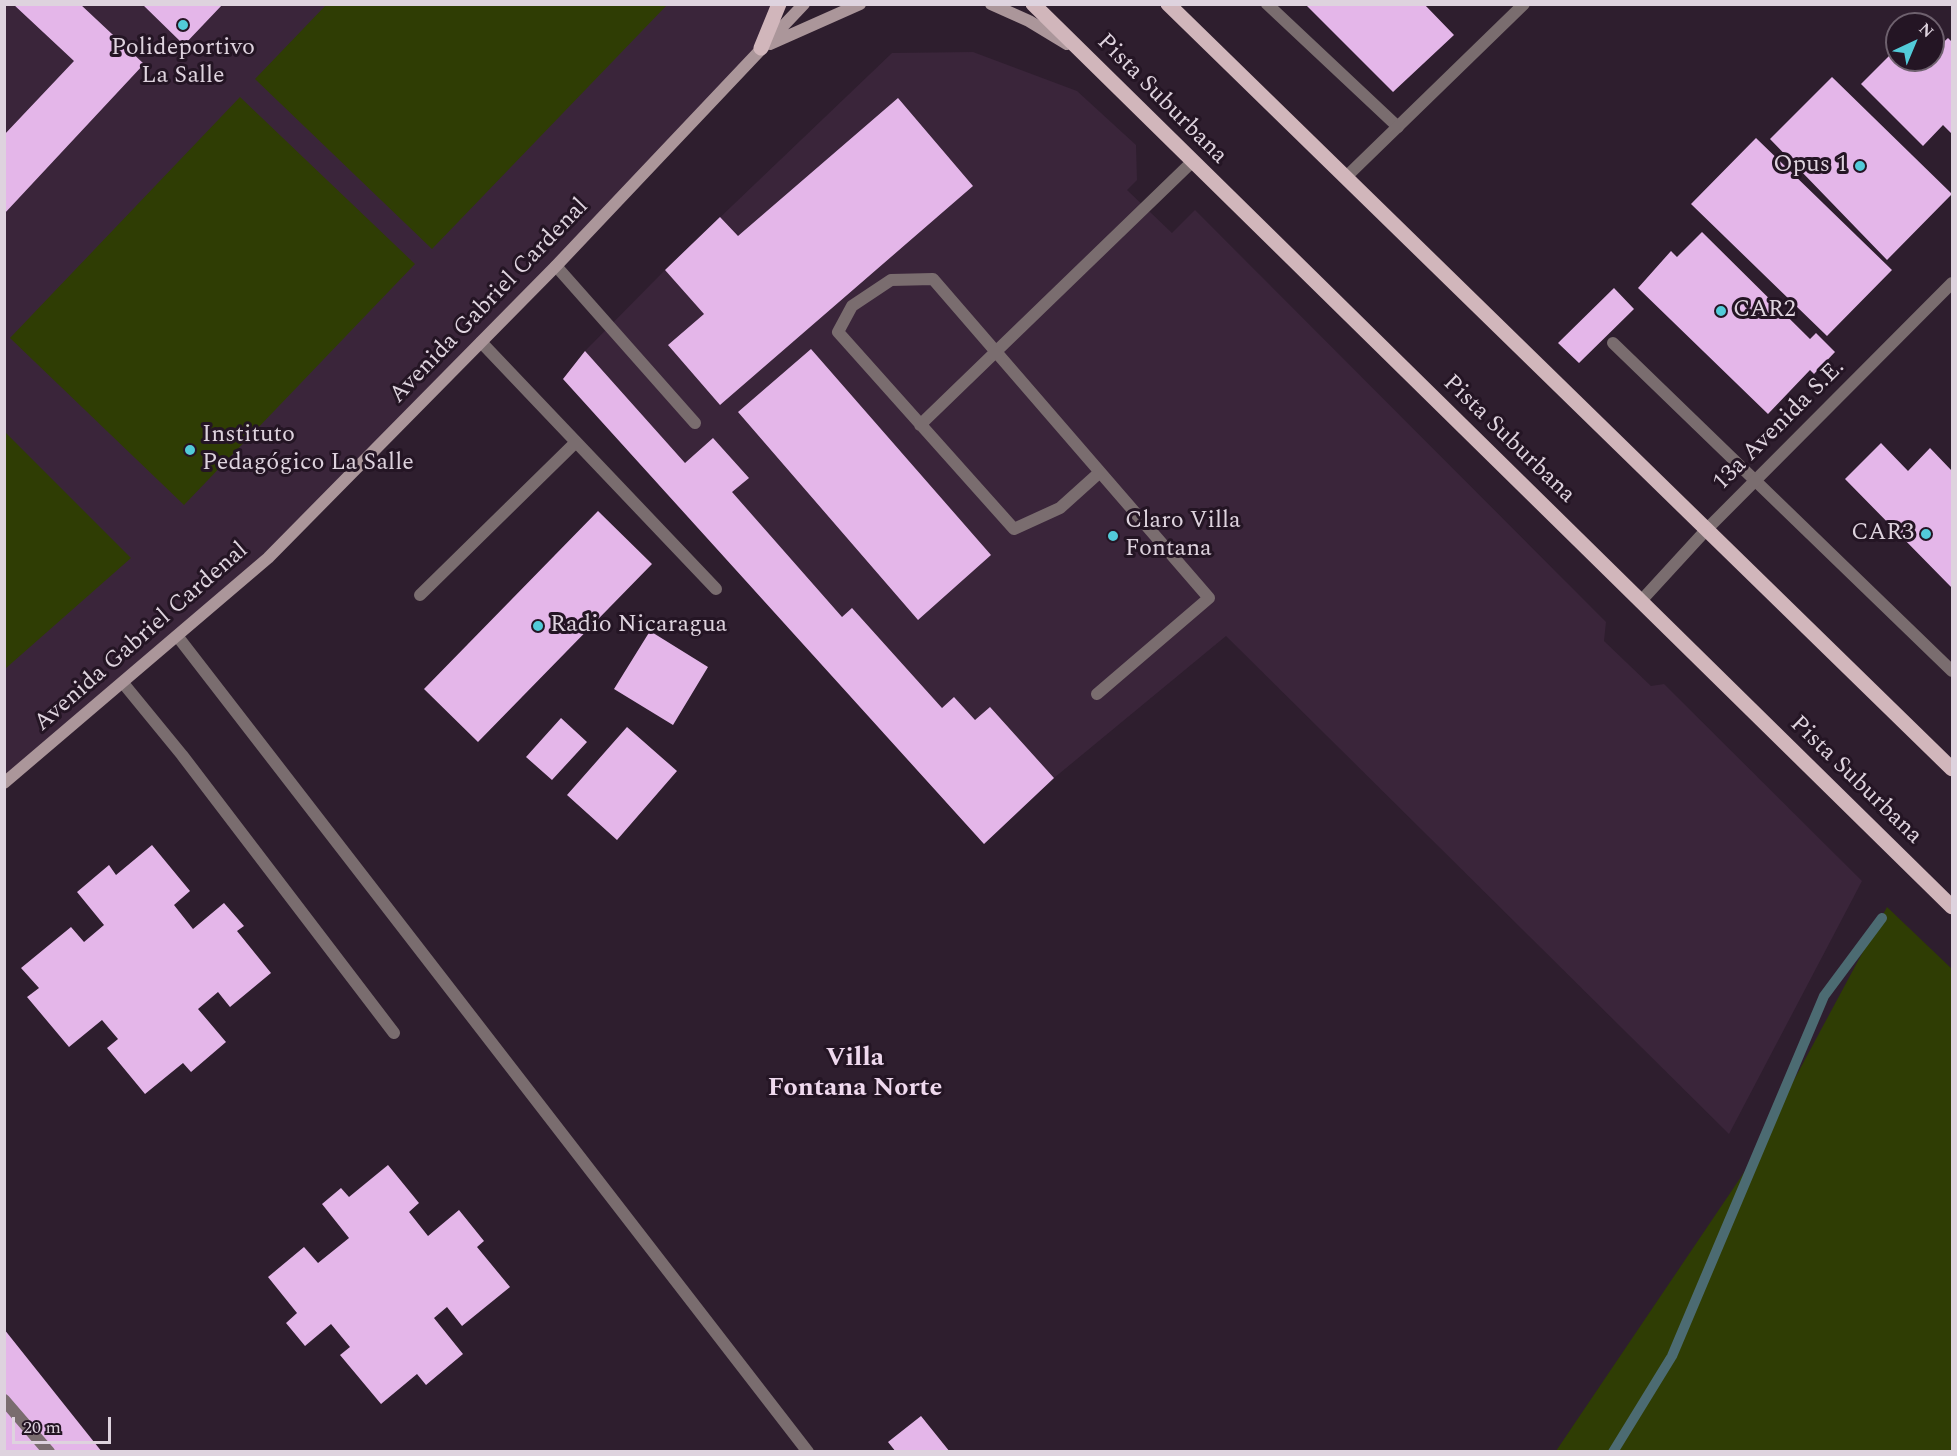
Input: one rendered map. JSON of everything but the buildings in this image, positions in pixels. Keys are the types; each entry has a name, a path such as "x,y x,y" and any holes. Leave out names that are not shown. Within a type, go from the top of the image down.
{"main road":[{"path":"761,48 779,4"},
{"name":"Pista Suburbana","path":"1033,4 1953,908"},
{"path":"1168,4 1953,769"}],"street":[{"name":"Avenida Gabriel Cardenal","path":"4,783 268,558 556,266 804,4"},
{"path":"761,48 860,4"},
{"path":"991,4 1029,21 1085,55"},
{"path":"1267,4 1398,127"},
{"path":"1346,177 1524,4"},
{"path":"920,426 1192,162"},
{"path":"556,266 695,423"},
{"path":"1096,694 1209,598 1100,472 996,352 933,279 891,280 852,306 838,332 1014,529 1060,508 1100,472"},
{"name":"13a Avenida S.E.","path":"1640,602 1755,480 1953,283"},
{"path":"481,342 716,589"},
{"path":"1613,343 1953,671"},
{"path":"420,595 576,442"},
{"path":"178,637 808,1452"},
{"path":"123,683 182,755 394,1033"},
{"path":"4,1400 49,1452"}],"shaded area":[{"name":"Instituto Pedagógico La Salle","path":"5,5 779,5 761,48 268,558 5,783"},
{"name":"Claro Villa Fontana","path":"973,52 1077,91 1136,145 1137,180 1127,190 1172,233 1195,210 1606,622 1604,641 1651,686 1664,684 1862,881 1729,1134 1226,636 1054,778 984,844 563,379 585,351 665,270 892,53"}],"green space":[{"path":"327,4 667,5 432,249 255,79"},
{"path":"240,97 415,264 184,505 10,338"},
{"path":"5,432 131,558 4,669"},
{"path":"1887,907 1952,969 1952,1451 1556,1451 1745,1171"}],"waterway":[{"path":"1613,1452 1672,1356 1824,996 1882,918"}],"place":[{"name":"Polideportivo La Salle","path":"183,25"},
{"name":"Opus 1","path":"1860,166"},
{"name":"CAR2","path":"1721,311"},
{"name":"Instituto Pedagógico La Salle","path":"190,450"},
{"name":"CAR3","path":"1926,534"},
{"name":"Claro Villa Fontana","path":"1113,536"},
{"name":"Radio Nicaragua","path":"538,626"}],"district":[{"name":"Villa Fontana Norte","path":"855,1075"}]}
